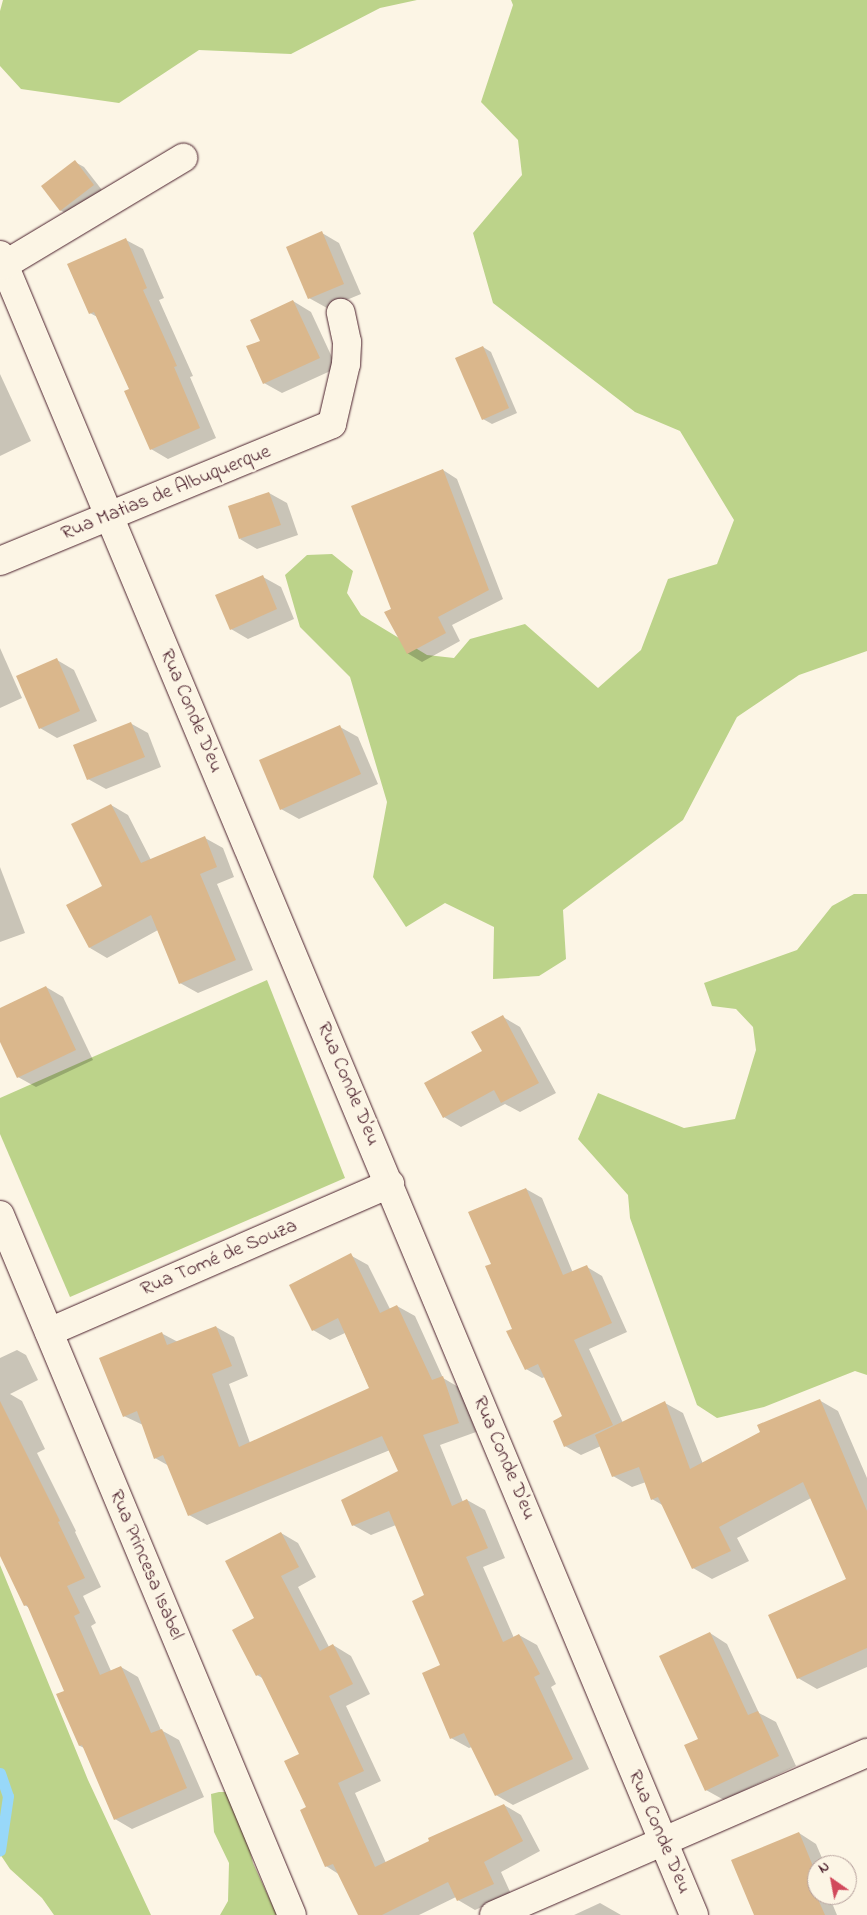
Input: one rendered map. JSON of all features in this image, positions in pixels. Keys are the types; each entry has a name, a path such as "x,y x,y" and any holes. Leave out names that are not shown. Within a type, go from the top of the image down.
{"street":[{"path":"2,260 183,158"},
{"name":"Rua Conde D'eu","path":"2,260 390,1184 694,1915"},
{"name":"Rua Matias de Albuquerque","path":"0,562 332,424 346,364 347,342 341,313"},
{"name":"Rua Tomé de Souza","path":"49,1332 390,1184"},
{"name":"Rua Princesa Isabel","path":"0,1215 292,1915"},
{"path":"494,1915 867,1753"}],"green space":[{"path":"3,0 417,0 380,8 291,54 199,50 119,103 21,89 0,66 0,11"},
{"path":"511,0 867,0 867,651 799,675 737,717 683,820 563,910 566,959 539,976 493,979 494,927 445,903 406,927 373,877 387,802 350,677 300,627 285,575 307,555 332,554 353,571 347,593 361,615 427,655 454,658 470,639 525,624 598,688 641,650 668,579 717,564 734,520 680,431 635,412 493,303 473,233 522,175 518,140 481,102 513,5"},
{"path":"854,894 867,894 867,1375 855,1371 764,1407 717,1418 697,1405 630,1218 628,1195 578,1139 598,1093 684,1128 735,1119 756,1050 753,1027 736,1009 712,1006 704,983 797,950 832,906"},
{"path":"267,980 345,1178 70,1297 0,1134 0,1098"},
{"path":"0,1565 88,1780 151,1915 54,1915 42,1898 10,1869 0,1854"},
{"path":"227,1792 240,1810 253,1863 277,1915 220,1915 228,1901 229,1863 214,1832 211,1794"}],"building":[{"path":"75,160 94,185 60,211 41,186"},
{"path":"322,231 344,284 308,299 286,247"},
{"path":"126,238 147,288 143,290 177,366 174,367 200,428 150,450 124,391 129,389 94,312 89,314 67,264"},
{"path":"293,300 320,358 263,384 246,346 260,341 250,320"},
{"path":"483,346 509,408 482,420 455,358"},
{"path":"443,469 489,590 438,617 446,633 407,654 384,612 391,609 351,506"},
{"path":"269,492 281,525 239,539 228,506"},
{"path":"263,575 277,609 230,630 215,595"},
{"path":"57,658 80,711 39,729 16,676"},
{"path":"131,722 145,757 87,780 73,745"},
{"path":"340,725 361,774 280,810 259,760"},
{"path":"111,804 141,863 205,836 217,867 200,874 236,960 179,984 151,915 89,948 66,905 102,886 71,824"},
{"path":"46,986 76,1050 17,1078 0,1042 0,1008"},
{"path":"503,1015 539,1083 501,1103 494,1090 443,1118 424,1083 482,1051 471,1032"},
{"path":"526,1188 563,1275 587,1265 612,1323 574,1340 613,1425 564,1447 553,1421 562,1416 538,1364 525,1370 506,1331 512,1329 485,1266 491,1264 468,1212"},
{"path":"351,1253 380,1313 397,1305 432,1380 443,1376 459,1423 423,1435 452,1506 467,1499 488,1548 466,1557 503,1642 519,1634 540,1674 534,1677 573,1759 495,1796 464,1733 450,1739 422,1673 440,1665 412,1601 424,1595 389,1511 352,1526 341,1500 398,1471 382,1436 188,1516 163,1455 154,1459 137,1411 123,1417 99,1358 162,1332 167,1345 216,1326 232,1366 212,1374 239,1447 369,1388 338,1318 312,1331 289,1285"},
{"path":"820,1399 867,1511 867,1648 797,1679 768,1615 846,1579 803,1482 719,1527 731,1551 692,1569 658,1497 651,1500 639,1467 612,1477 595,1435 665,1401 690,1469 760,1432 757,1425"},
{"path":"0,1401 60,1521 58,1522 85,1578 67,1586 80,1613 74,1616 100,1675 121,1666 151,1733 162,1729 187,1788 114,1820 82,1745 79,1746 56,1694 64,1691 27,1605 24,1606 0,1556"},
{"path":"281,1532 299,1567 281,1576 320,1651 333,1644 353,1684 329,1696 364,1771 338,1783 375,1867 429,1841 428,1838 504,1804 523,1841 484,1862 494,1884 457,1901 448,1882 382,1915 358,1915 333,1864 325,1867 300,1810 306,1807 284,1761 299,1754 260,1674 256,1676 232,1630 254,1618 225,1561"},
{"path":"710,1632 748,1715 758,1711 779,1756 705,1791 684,1745 698,1739 659,1656"},
{"path":"799,1832 808,1855 807,1905 821,1905 825,1915 754,1915 731,1860"}],"waterway":[{"path":"0,1773 8,1796 0,1850"}]}
